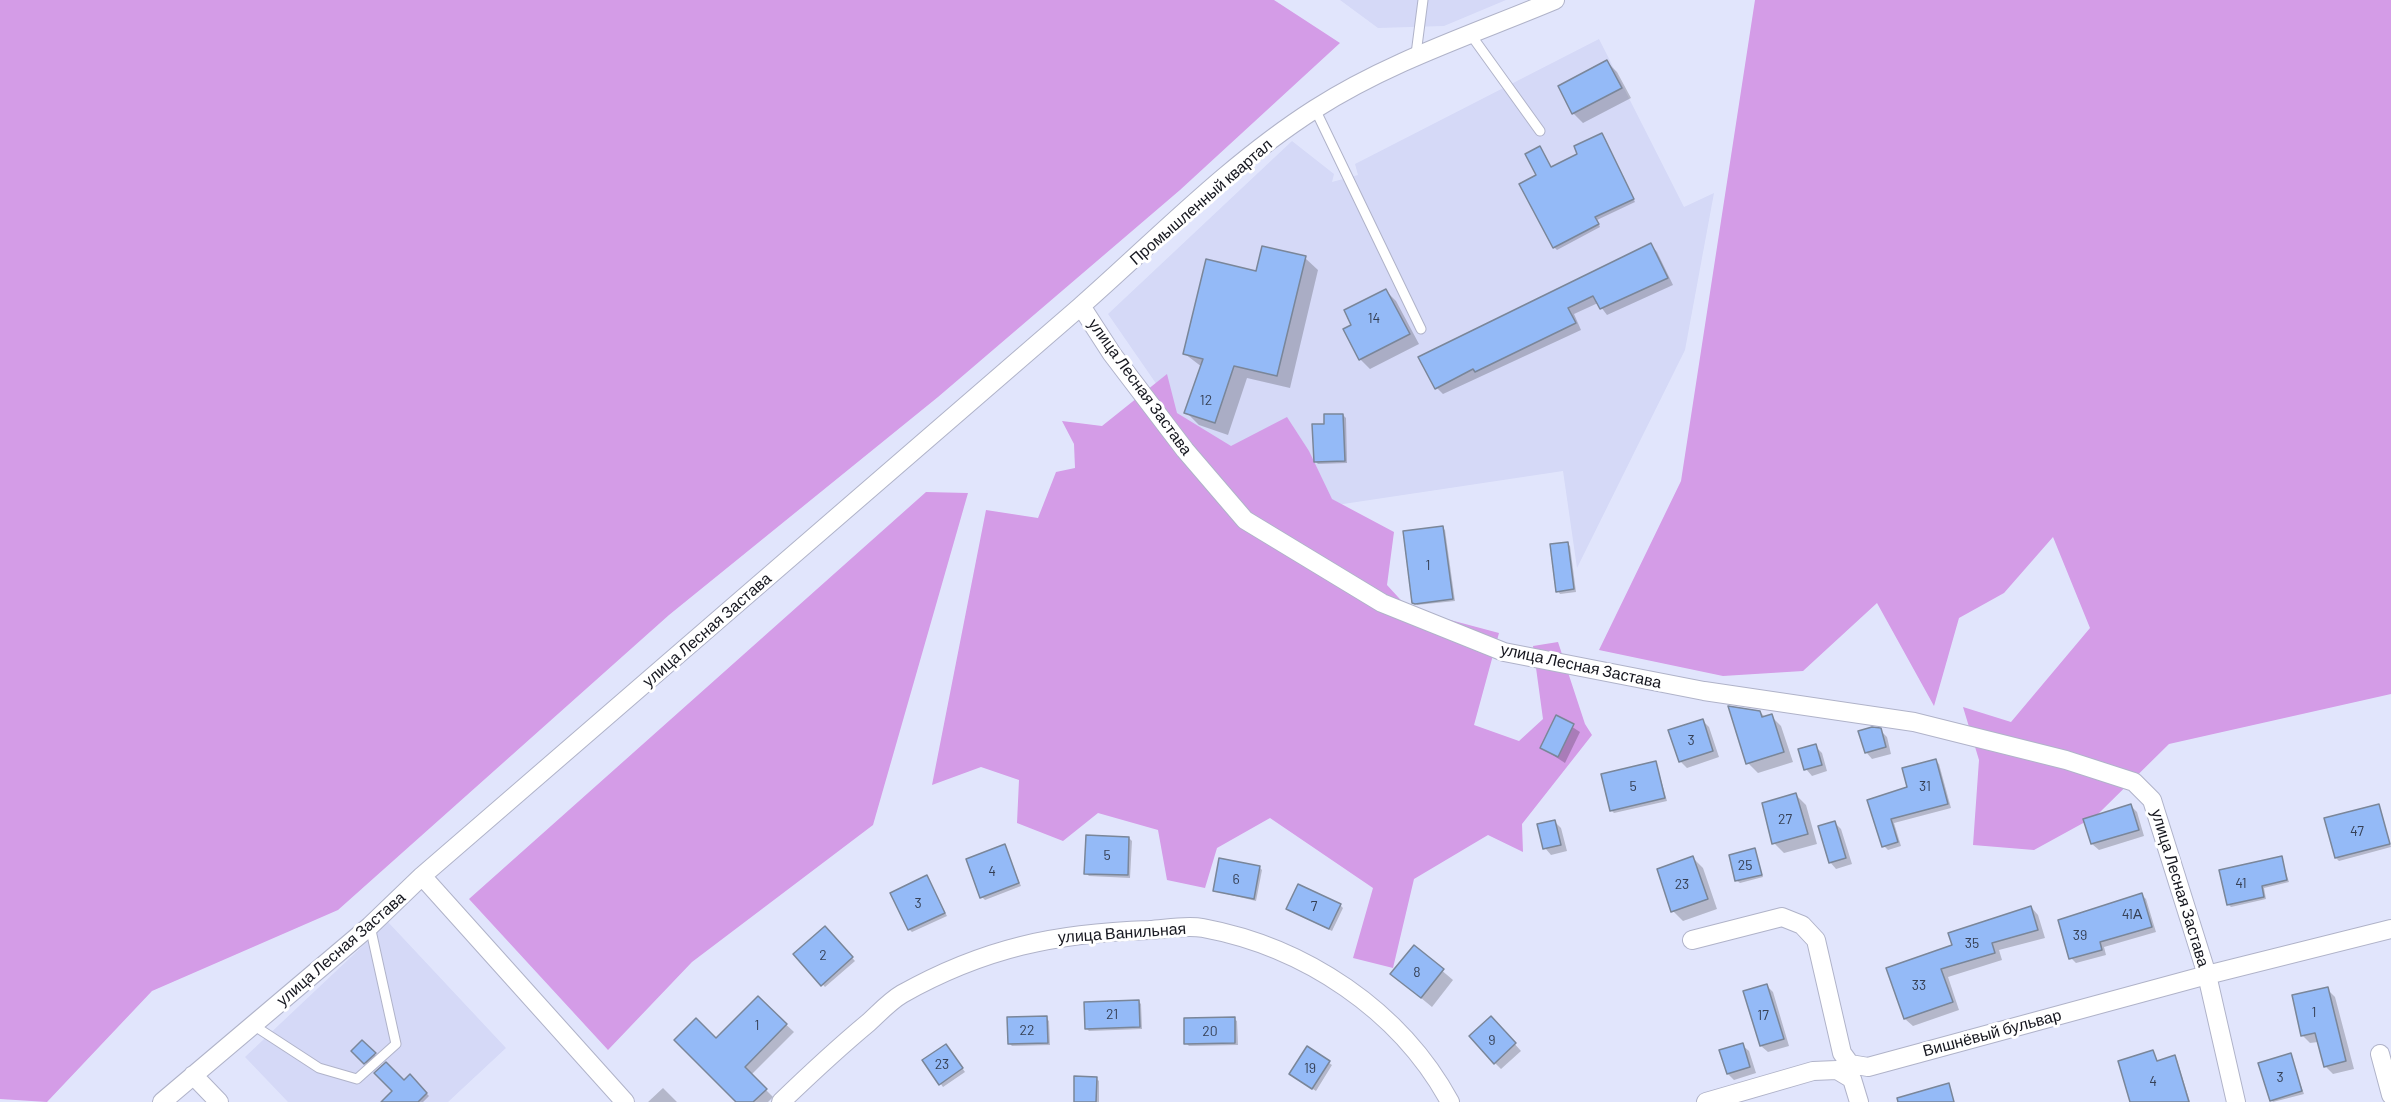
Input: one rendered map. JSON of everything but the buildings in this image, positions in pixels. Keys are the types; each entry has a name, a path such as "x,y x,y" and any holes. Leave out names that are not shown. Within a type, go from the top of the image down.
{"street":[{"name":"Промышленный квартал","path":"1081,306 1246,159 1315,109 1416,54 1471,35 1555,0"},
{"name":"улица Лесная Застава","path":"162,1102 370,926 422,876 1081,306 1118,363 1185,450 1245,520 1382,603 1504,652 1704,691 1914,722 2066,760 2134,782 2152,800 2207,975 2236,1102"},
{"path":"422,876 625,1102"},
{"name":"Вишнёвый бульвар","path":"1692,940 1782,917 1802,925 1816,940 1842,1053 1850,1064 1868,1067 2207,975 2391,929"},
{"name":"улица Ванильная","path":"781,1102 900,995 979,956 1047,939 1124,930 1201,928 1247,939 1315,967 1365,999 1408,1042 1450,1102"},
{"path":"2380,1054 2391,1095"},
{"path":"1706,1102 1813,1071 1837,1070 1852,1079 1859,1102"},
{"path":"193,1075 219,1102"}],"lane":[{"path":"1416,54 1423,0"},
{"path":"1471,35 1540,131"},
{"path":"1315,109 1421,329"},
{"path":"253,1026 319,1068 357,1079 396,1044 370,926"}],"shaded area":[{"path":"0,0 1274,0 1340,43 1180,190 938,397 669,615 338,910 152,991 47,1102 0,1099"},
{"path":"1340,0 1506,0 1444,26 1378,28"},
{"path":"1755,0 2391,0 2391,694 2169,744 2096,816 2034,850 1973,845 1979,760 1963,707 2011,722 2090,628 2053,537 2004,593 1959,618 1934,706 1877,603 1803,671 1723,676 1599,650 1681,481"},
{"path":"1599,39 1684,207 1714,193 1685,350 1577,568 1563,471 1270,515 1202,450 1108,314 1292,141 1334,174 1332,182 1358,175 1355,164"},
{"path":"1167,374 1177,413 1231,446 1287,417 1309,451 1332,499 1394,532 1387,585 1409,609 1499,633 1474,725 1519,741 1543,719 1533,646 1558,642 1585,724 1592,735 1522,824 1523,852 1488,835 1414,879 1393,968 1353,958 1373,888 1270,818 1217,848 1205,888 1167,880 1158,830 1098,813 1063,841 1017,823 1019,780 981,767 932,785 986,510 1038,518 1056,472 1075,468 1074,444 1062,421 1102,426"},
{"path":"926,492 968,493 873,825 692,962 608,1050 469,899"},
{"path":"388,922 506,1048 448,1102 288,1102 245,1057"}]}
